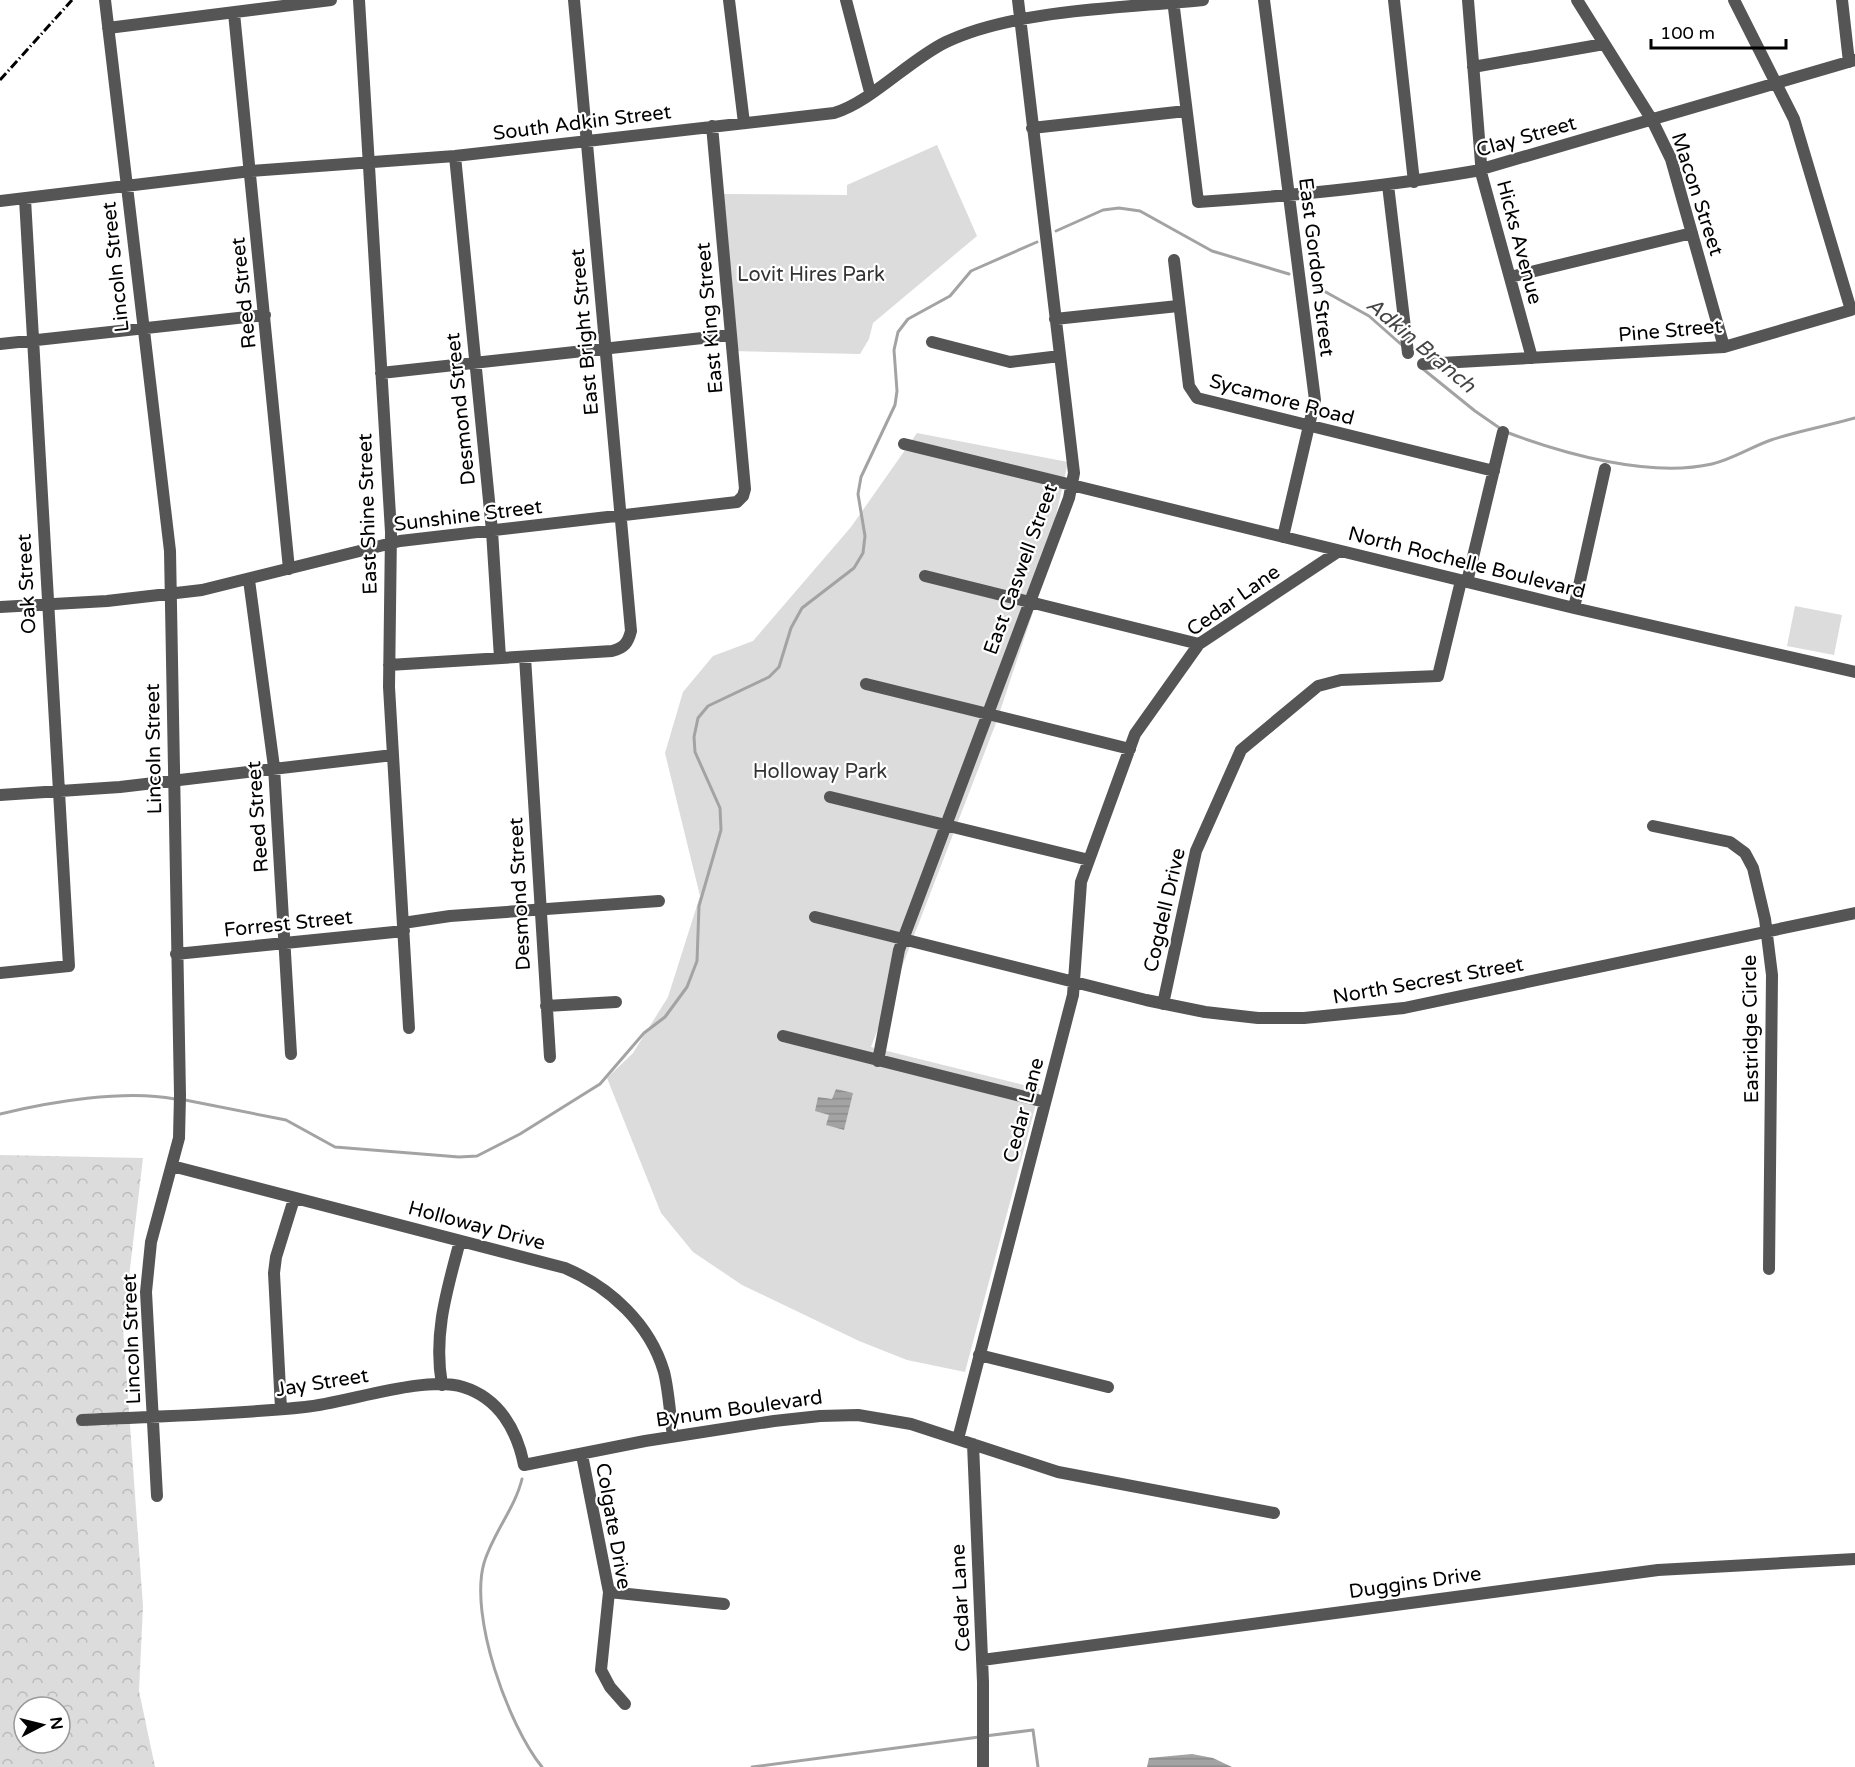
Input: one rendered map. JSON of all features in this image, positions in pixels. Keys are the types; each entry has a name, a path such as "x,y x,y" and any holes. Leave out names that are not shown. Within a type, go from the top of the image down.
{"street":[{"name":"Lincoln Street","path":"105,0 142,328 165,501 171,594 180,1100 179,1138 147,1267 146,1292 157,1496"},
{"path":"108,28 331,0"},
{"name":"East Shine Street","path":"359,0 390,543 389,665 409,1028"},
{"name":"East Bright Street","path":"525,657 612,651 620,649 628,641 630,631 574,0"},
{"path":"729,0 744,123"},
{"path":"846,0 870,92"},
{"name":"East Caswell Street","path":"878,1061 902,940 1029,602 1074,473 1018,0"},
{"name":"South Adkin Street","path":"0,201 251,171 455,156 834,113 870,92 926,53 948,41 992,26 1020,20 1203,0"},
{"name":"East Gordon Street","path":"1264,0 1315,400 1283,537"},
{"path":"1394,0 1414,182"},
{"name":"Hicks Avenue","path":"1468,0 1481,170 1532,358"},
{"name":"Macon Street","path":"1577,0 1652,120 1671,159 1724,347"},
{"path":"1734,0 1777,83"},
{"path":"1842,0 1852,61"},
{"path":"1032,128 1186,111 1174,2"},
{"name":"Reed Street","path":"234,13 289,569"},
{"path":"1473,67 1604,44"},
{"name":"Clay Street","path":"1186,111 1198,202 1288,196 1414,182 1481,170 1852,61"},
{"name":"Pine Street","path":"1532,358 1724,347 1851,310 1801,138 1777,83"},
{"name":"East King Street","path":"712,126 745,489 743,496 737,502"},
{"name":"Desmond Street","path":"455,156 492,531 500,658"},
{"path":"1388,184 1408,353"},
{"name":"Oak Street","path":"0,973 69,966 60,792 46,604 25,199"},
{"path":"1510,277 1692,233"},
{"name":"Sycamore Road","path":"1174,260 1189,386 1197,398 1494,471"},
{"path":"1055,320 1178,306"},
{"path":"0,344 265,315"},
{"path":"381,373 730,335"},
{"path":"932,342 1010,362 1060,356"},
{"path":"1423,364 1532,358"},
{"path":"1464,581 1503,432"},
{"name":"North Rochelle Boulevard","path":"904,444 1574,608 1855,672"},
{"path":"1574,608 1605,469"},
{"name":"Sunshine Street","path":"0,607 171,594 249,580 390,543 620,518 737,502"},
{"name":"Cedar Lane","path":"958,1439 1073,995 1081,882 1136,734 1198,644 1339,551"},
{"path":"925,576 1198,644"},
{"name":"Reed Street","path":"249,580 274,768 291,1053"},
{"name":"Cogdell Drive","path":"1163,1004 1196,851 1241,750 1318,686 1341,680 1438,676 1464,581"},
{"path":"389,665 525,657"},
{"name":"Desmond Street","path":"525,657 550,1057"},
{"path":"866,684 1130,748"},
{"path":"0,795 60,792 393,755"},
{"path":"830,797 1089,860"},
{"name":"Eastridge Circle","path":"1653,826 1730,843 1745,853 1753,868 1772,975 1769,1269"},
{"name":"Forrest Street","path":"176,954 540,909 659,901"},
{"name":"North Secrest Street","path":"815,917 1163,1004 1258,1018 1341,1016 1459,997 1855,913"},
{"path":"546,1006 616,1002"},
{"path":"783,1036 1045,1102"},
{"name":"Holloway Drive","path":"172,1166 565,1268 584,1277 619,1302 647,1335 661,1364 673,1436"},
{"path":"281,1409 274,1274 276,1257 294,1198"},
{"path":"442,1385 437,1352 438,1329 460,1241"},
{"path":"979,1355 1108,1387"},
{"name":"Jay Street","path":"82,1420 317,1406 380,1393 442,1385 458,1386 473,1391 500,1410 513,1430 524,1465"},
{"name":"Bynum Boulevard","path":"524,1465 673,1436 774,1421 849,1415 885,1418 958,1439"},
{"path":"958,1439 1058,1472 1274,1514"},
{"name":"Cedar Lane","path":"973,1444 982,1659 982,1767"},
{"name":"Colgate Drive","path":"582,1455 609,1592 601,1670 610,1687 625,1704"},
{"name":"Duggins Drive","path":"982,1659 1658,1570 1855,1559"},
{"path":"609,1592 724,1604"}],"green space":[{"name":"Lovit Hires Park","path":"937,145 977,236 873,323 869,339 860,354 731,351 722,194 847,195 847,185"},
{"name":"Holloway Park","path":"917,433 1068,462 1037,600 996,723 871,1047 1040,1089 965,1372 907,1360 859,1341 742,1285 693,1252 661,1213 607,1078 633,1053 668,997 700,896 665,753 683,692 713,656 753,641 851,527"},
{"path":"1795,606 1842,615 1834,655 1787,646"},
{"path":"0,1155 143,1158 123,1328 143,1606 139,1691 155,1767 0,1767"}],"shaded area":[{"path":"836,1089 853,1093 844,1130 826,1125 829,1115 815,1111 818,1097 832,1099"},
{"path":"1192,1754 1213,1758 1232,1767 1147,1767 1149,1758"}],"waterway":[{"name":"Adkin Branch","path":"1056,231 1103,210 1119,208 1140,211 1212,251 1289,274"},
{"name":"Adkin Branch","path":"185,1100 286,1120 335,1147 459,1157 477,1156 520,1134 600,1084 644,1033 665,1017 687,987 697,961 699,906 721,830 720,808 695,752 694,737 698,718 708,706 769,677 779,667 791,628 802,608 854,568 863,553 865,536 858,494 861,477 895,405 897,391 894,350 898,332 908,319 950,296 971,271 1037,242"},
{"name":"Adkin Branch","path":"1313,285 1369,316 1403,346"},
{"name":"Adkin Branch","path":"1423,369 1501,429"},
{"name":"Adkin Branch","path":"1506,432 1554,448 1608,462 1635,466 1688,468 1720,462 1771,440 1855,418"},
{"name":"Adkin Branch","path":"0,1114 87,1098 133,1095 175,1099"},
{"path":"522,1479 519,1490 484,1563 481,1585 482,1611 487,1640 505,1698 516,1725 542,1767"},
{"path":"985,1736 1033,1730 1038,1767"},
{"path":"752,1767 979,1737"}],"railway":[{"path":"0,80 72,0"}]}
